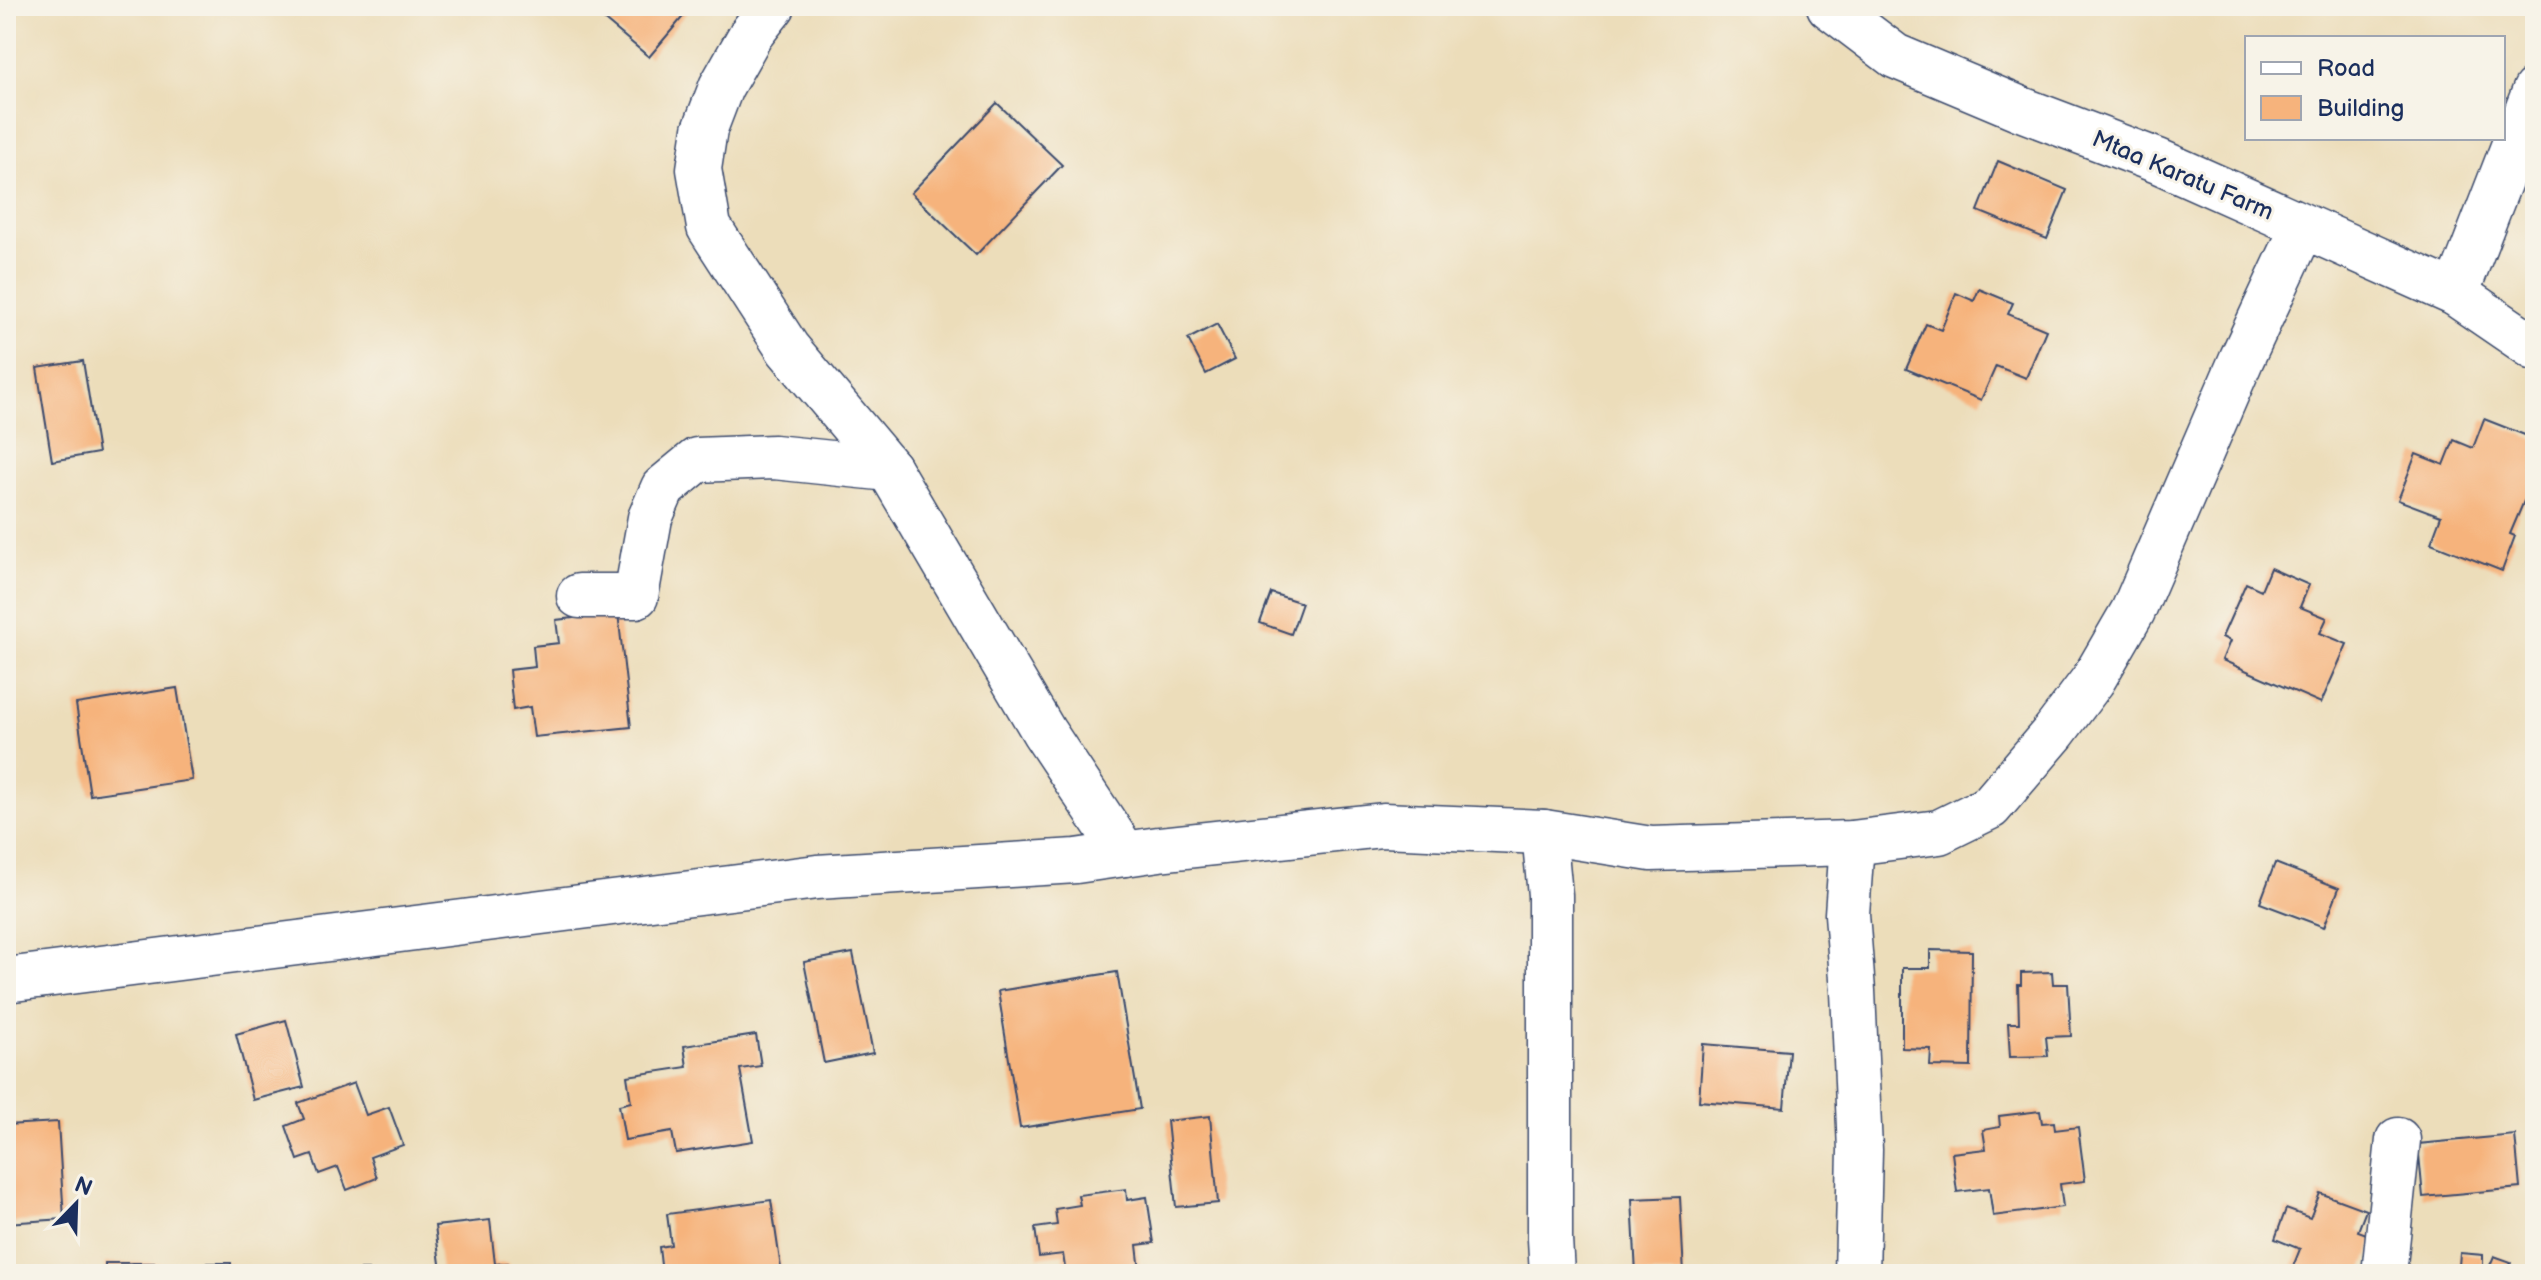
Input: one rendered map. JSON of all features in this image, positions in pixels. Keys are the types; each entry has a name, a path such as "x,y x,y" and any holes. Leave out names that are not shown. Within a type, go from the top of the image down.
{"street":[{"path":"773,6 751,34 721,87 705,129 699,169 709,227 788,349 889,469 1044,732 1125,854"},
{"name":"Mtaa Karatu Farm","path":"1829,6 1895,56 2021,109 2158,161 2456,294 2535,348"},
{"path":"2456,294 2535,90"},
{"path":"6,980 817,877 1076,861 1383,825 1544,832 1651,849 1852,843 1939,832 1990,807 2054,732 2093,680 2133,611 2242,358 2303,227"},
{"path":"579,596 636,596 650,518 663,488 697,460 774,457 889,469"},
{"path":"1544,832 1550,895 1552,1274"},
{"path":"1852,843 1847,914 1860,1150 1857,1274"},
{"path":"2384,1274 2398,1140"}],"building":[{"path":"588,6 692,6 649,57"},
{"path":"997,103 1062,165 976,255 911,193"},
{"path":"1998,161 2067,190 2047,239 1978,211"},
{"path":"1979,289 2013,303 2008,314 2046,330 2026,378 1996,366 1981,400 1906,369 1926,324 1941,330 1956,293 1974,301"},
{"path":"1217,324 1235,359 1206,374 1188,339"},
{"path":"83,361 98,453 52,461 37,368"},
{"path":"2484,419 2535,439 2535,505 2524,501 2510,534 2515,536 2502,571 2431,543 2441,516 2398,500 2416,454 2444,465 2454,440 2473,448"},
{"path":"2270,568 2309,585 2300,607 2327,618 2320,633 2347,644 2321,703 2222,660 2230,641 2222,637 2246,583 2261,590"},
{"path":"1271,593 1302,603 1291,634 1260,623"},
{"path":"618,613 631,727 534,737 530,707 513,710 509,670 535,667 533,646 559,643 556,620"},
{"path":"177,688 192,780 90,795 76,704"},
{"path":"2275,863 2339,888 2324,927 2260,903"},
{"path":"1930,950 1972,951 1971,1067 1930,1066 1931,1049 1902,1048 1902,968 1930,968"},
{"path":"853,953 873,1053 824,1063 804,962"},
{"path":"1117,972 1140,1109 1020,1128 998,991"},
{"path":"2052,972 2053,984 2068,984 2071,1036 2046,1037 2048,1056 2010,1057 2008,1023 2019,1023 2018,985 2021,985 2021,973"},
{"path":"286,1020 304,1087 253,1100 236,1034"},
{"path":"756,1035 761,1066 740,1069 753,1141 676,1153 672,1132 625,1140 619,1105 631,1102 627,1076 687,1067 684,1046"},
{"path":"1703,1044 1789,1051 1784,1108 1699,1101"},
{"path":"354,1083 366,1115 389,1107 403,1145 370,1157 377,1178 347,1190 338,1167 319,1174 312,1155 298,1160 286,1126 304,1119 298,1103"},
{"path":"2040,1111 2042,1123 2054,1122 2055,1130 2078,1127 2085,1181 2060,1184 2063,1207 1993,1216 1989,1188 1957,1192 1952,1153 1986,1149 1983,1130 2000,1127 1999,1116"},
{"path":"1210,1116 1218,1203 1176,1207 1167,1121"},
{"path":"58,1122 64,1219 6,1223 6,1125"},
{"path":"2515,1135 2520,1188 2423,1197 2418,1144"},
{"path":"1126,1189 1127,1200 1147,1197 1154,1243 1137,1245 1140,1271 1066,1274 1063,1254 1039,1257 1035,1228 1057,1225 1055,1209 1080,1205 1078,1195"},
{"path":"2320,1193 2366,1210 2358,1231 2375,1237 2361,1274 2290,1274 2300,1249 2275,1239 2286,1209 2310,1218"},
{"path":"1680,1197 1684,1274 1636,1274 1632,1199"},
{"path":"771,1200 781,1268 757,1271 758,1274 662,1274 659,1247 671,1245 667,1214"},
{"path":"490,1220 495,1264 508,1263 509,1274 428,1274 441,1271 435,1226"},
{"path":"2460,1253 2483,1255 2483,1268 2459,1266"},
{"path":"2494,1256 2511,1262 2506,1274 2488,1270"},
{"path":"105,1263 231,1263 231,1274 105,1274"},
{"path":"282,1270 368,1270 368,1274 282,1274"}]}
